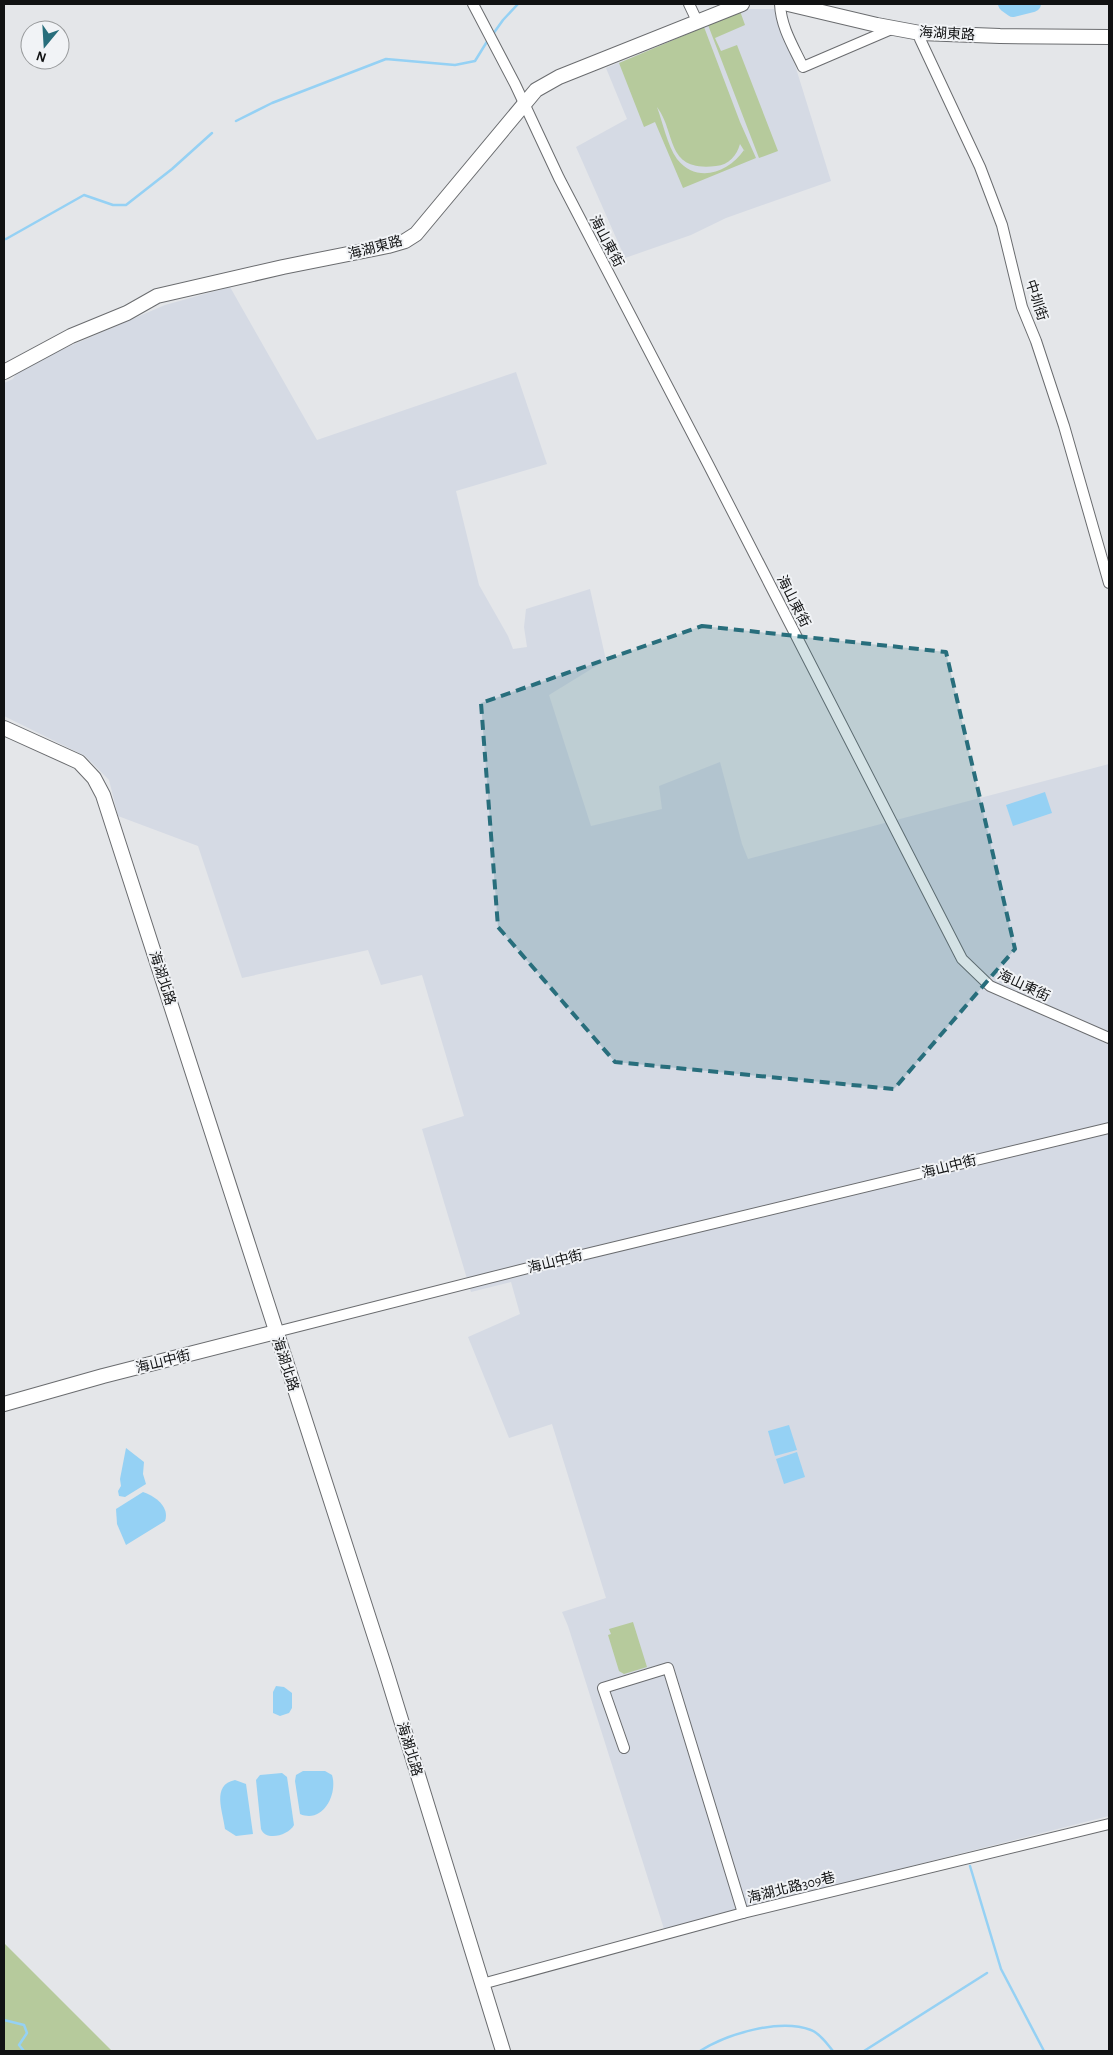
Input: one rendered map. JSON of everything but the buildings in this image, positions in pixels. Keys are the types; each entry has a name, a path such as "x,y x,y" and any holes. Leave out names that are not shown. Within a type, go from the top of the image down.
{"street":[{"name":"海山東街","path":"473,4 559,178 962,959 990,986 1109,1038"},
{"path":"690,4 698,23"},
{"name":"海湖東路","path":"4,372 71,336 127,313 156,296 405,241 416,234 425,224 536,90 548,82 742,4"},
{"path":"780,4 780,18 803,67 894,28"},
{"name":"海湖東路","path":"788,4 920,33 1109,37"},
{"name":"中圳街","path":"920,33 920,39 980,167 1002,225 1022,307 1036,341 1064,426 1109,583"},
{"name":"海湖北路","path":"4,728 78,762 94,778 103,795 385,1668 503,2051"},
{"name":"海山中街","path":"4,1404 103,1376 540,1265 1109,1128"},
{"path":"624,1748 603,1688 668,1668 743,1913"},
{"name":"海湖北路309巷","path":"482,1984 743,1913 1109,1824"}],"highlighted area":[{"path":"702,626 946,652 1015,949 894,1089 615,1062 498,927 481,703"}],"shaded area":[{"path":"747,9 774,9 795,65 831,181 726,218 691,235 625,258 576,147 627,119 606,68"},
{"path":"230,287 317,440 516,372 547,464 456,491 479,585 508,636 513,649 527,647 524,627 526,609 590,589 606,660 549,695 591,826 662,809 659,786 720,762 742,844 748,859 1109,764 1109,1816 664,1929 562,1612 606,1598 552,1424 509,1438 468,1337 520,1314 511,1282 471,1292 422,1129 464,1116 422,975 381,985 368,950 242,978 198,846 118,816 109,780 85,756 4,716 4,383 13,379 19,368 165,305"}],"green space":[{"path":"740,11 745,25 715,38 721,51 737,45 778,151 759,158 708,25"},
{"path":"704,27 740,122 756,158 683,188 655,122 644,127 619,63","holes":["657,107 680,157 688,163 700,166 721,165 729,162 735,156 740,144 744,150 730,165 721,170 703,173 685,167 677,159 670,147"]},
{"path":"633,1622 647,1667 624,1674 619,1671 608,1635 611,1634 609,1629"},
{"path":"4,1943 112,2051 4,2051"}],"water":[{"path":"1045,792 1052,813 1013,826 1006,805"},
{"path":"789,1425 797,1450 775,1456 768,1431"},
{"path":"126,1448 144,1462 143,1474 146,1484 125,1497 119,1496 118,1491 121,1486 120,1479"},
{"path":"797,1452 805,1477 784,1484 776,1459"},
{"path":"143,1492 157,1499 165,1511 165,1521 126,1545 117,1524 116,1509"},
{"path":"276,1686 284,1687 292,1693 292,1708 289,1713 280,1716 273,1713 273,1692"},
{"path":"303,1771 325,1771 332,1775 333,1791 331,1798 322,1811 316,1815 300,1814 295,1781 296,1775"},
{"path":"282,1773 287,1777 294,1825 283,1834 272,1836 264,1833 261,1829 256,1780 260,1775"},
{"path":"235,1780 246,1784 253,1834 236,1836 225,1829 220,1800 221,1793 223,1787"}],"waterway":[{"path":"493,34 518,4"},
{"path":"1006,4 1013,9 1033,4"},
{"path":"236,121 272,103 386,59 455,65 475,61 488,40"},
{"path":"4,239 84,195 113,205 126,205 172,169 212,133"},
{"path":"970,1866 1001,1969 1044,2051"},
{"path":"864,2051 987,1973"},
{"path":"4,2020 24,2025 27,2033 19,2045 24,2051"},
{"path":"700,2051 739,2034 769,2027 784,2026 814,2031 833,2051"}]}
